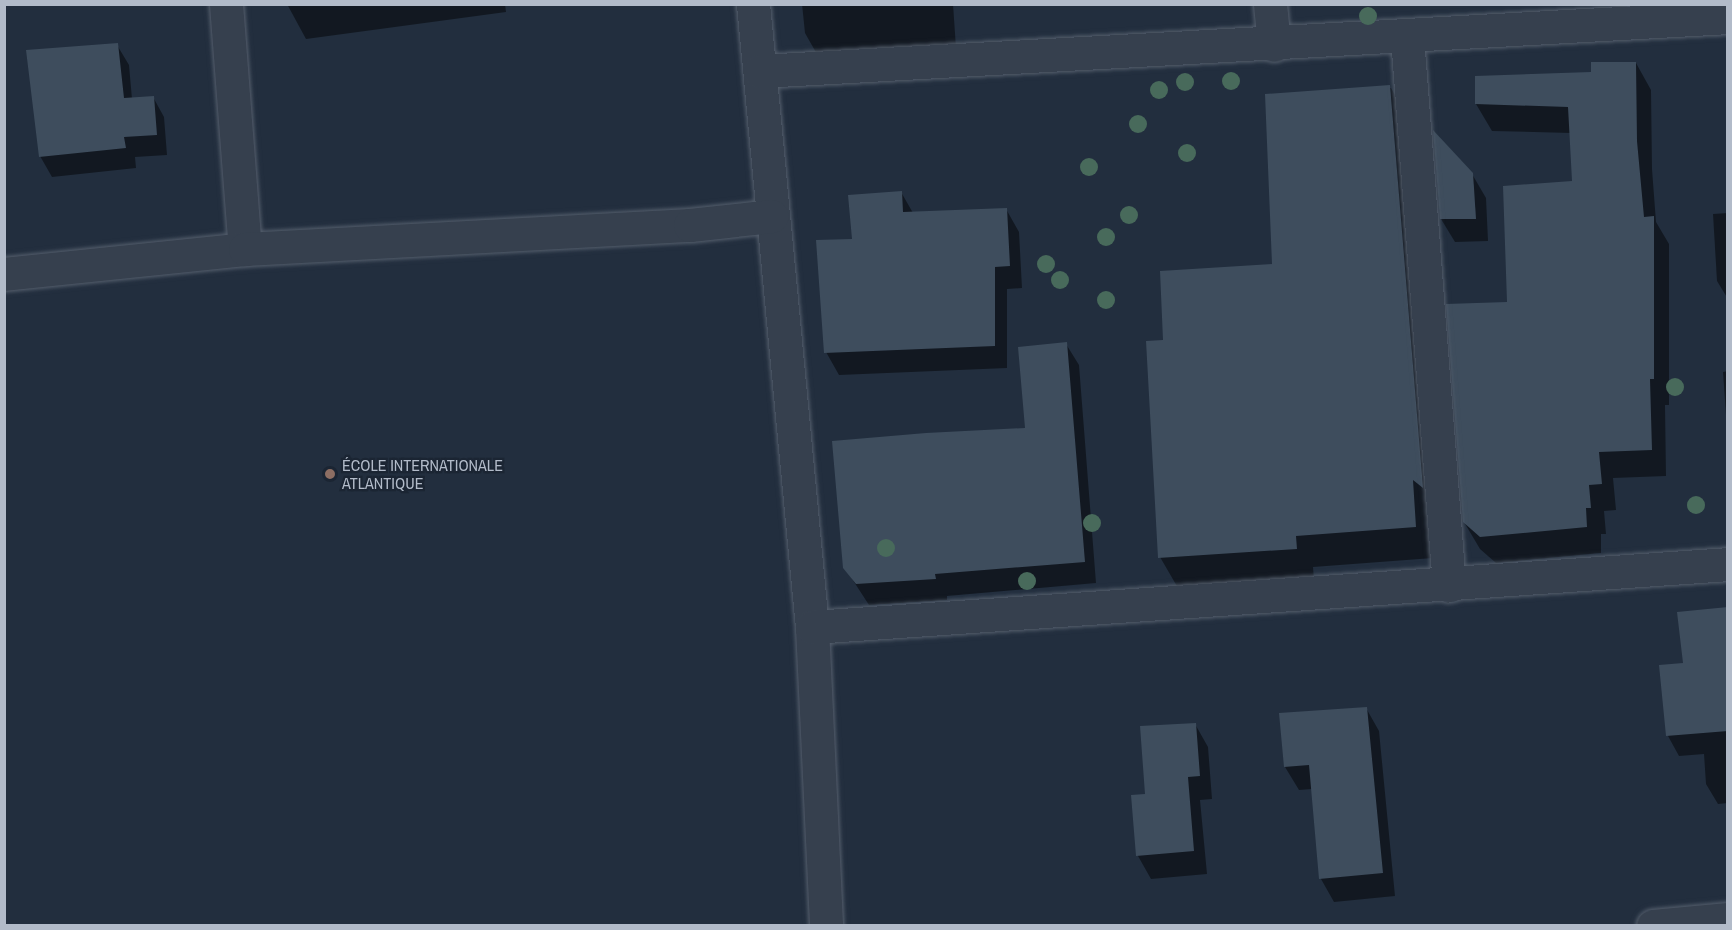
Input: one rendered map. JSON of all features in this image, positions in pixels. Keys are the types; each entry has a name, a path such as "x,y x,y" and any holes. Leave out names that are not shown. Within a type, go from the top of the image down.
{"street":[{"path":"226,4 245,249"},
{"path":"753,4 812,627 826,926"},
{"path":"1270,4 1274,45"},
{"path":"760,71 1274,45 1728,17"},
{"path":"1407,37 1449,585"},
{"path":"4,274 245,249 690,225 772,216"},
{"path":"812,627 1449,585 1728,564"},
{"path":"1653,926 1728,919"}],"building":[{"path":"118,43 124,98 154,96 157,135 124,137 126,148 39,157 26,50"},
{"path":"1591,62 1636,62 1637,141 1644,217 1654,216 1654,379 1650,379 1652,450 1599,452 1602,484 1589,485 1591,508 1586,508 1587,527 1480,537 1463,522 1446,304 1507,302 1503,186 1572,181 1568,107 1475,104 1475,76 1591,72"},
{"path":"1390,85 1423,488 1413,480 1416,527 1296,536 1297,549 1158,558 1146,341 1163,340 1160,271 1272,264 1265,94"},
{"path":"1433,130 1473,173 1476,219 1440,219"},
{"path":"902,191 903,212 1007,208 1010,266 995,267 995,346 824,353 816,240 852,239 848,195"},
{"path":"1067,342 1085,562 935,574 936,579 856,584 843,568 832,441 1025,428 1018,347"},
{"path":"1728,607 1728,731 1666,736 1659,665 1683,663 1677,612"},
{"path":"1367,707 1383,873 1319,879 1309,765 1284,767 1279,713"},
{"path":"1196,723 1200,776 1188,777 1194,851 1136,856 1131,795 1145,794 1140,726"}],"place":[{"name":"ÉCOLE INTERNATIONALE ATLANTIQUE","path":"330,474"}]}
